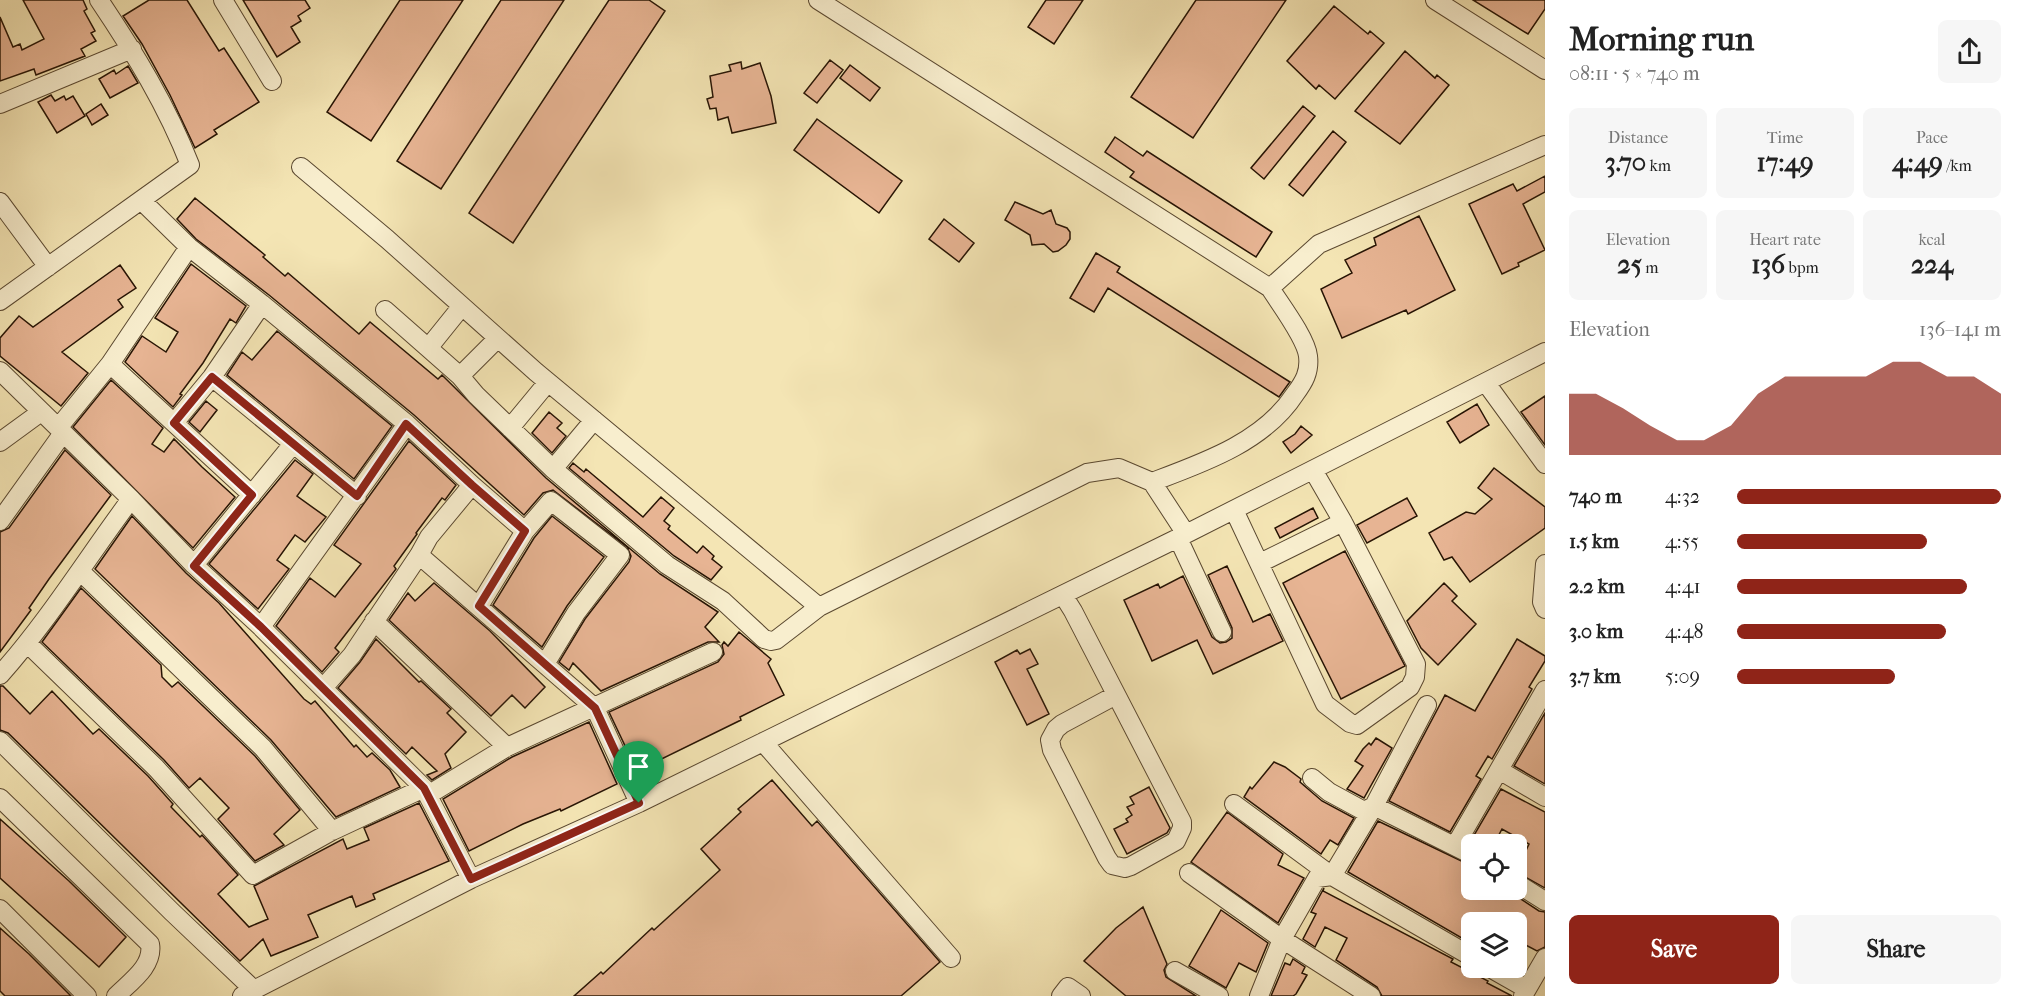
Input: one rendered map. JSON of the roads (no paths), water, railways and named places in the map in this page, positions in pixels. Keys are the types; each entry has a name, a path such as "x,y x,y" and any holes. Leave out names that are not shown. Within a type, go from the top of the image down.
{"street":[{"path":"0,301 190,165 175,128 132,49 99,0"},
{"path":"223,0 272,81"},
{"path":"1435,0 1545,70"},
{"path":"822,1 1270,288 1296,329 1308,355 1307,377 1285,410 1248,439 1202,463 1152,482"},
{"path":"0,104 132,49"},
{"path":"1270,288 1319,244 1545,145"},
{"path":"301,167 387,239 548,382 819,607"},
{"path":"141,200 189,247 262,304 406,424 525,531"},
{"path":"0,202 48,267"},
{"path":"0,520 189,247"},
{"path":"174,423 212,377 262,304"},
{"path":"429,347 462,306"},
{"path":"385,310 460,376 476,395 553,469 659,559 723,601 764,639 776,640 819,607 1087,472 1119,468 1152,482 1182,536 1222,632"},
{"path":"460,376 498,338"},
{"path":"0,741 172,912 248,993 471,879 639,803 1182,536 1545,352"},
{"path":"110,364 252,495"},
{"path":"0,372 131,500 194,566 261,627 426,792 471,879"},
{"path":"212,377 357,496"},
{"path":"510,428 548,382"},
{"path":"1486,383 1545,464"},
{"path":"0,442 41,412"},
{"path":"553,469 594,420"},
{"path":"261,627 357,496 406,424"},
{"path":"194,566 293,444"},
{"path":"1234,510 1325,704 1350,723 1357,725 1410,687 1415,677 1416,664 1343,522 1313,470"},
{"path":"323,688 352,655 420,555 429,537 472,485"},
{"path":"0,675 28,644 81,572 103,536 131,500"},
{"path":"479,606 525,531 551,501 620,555 576,612 545,664"},
{"path":"1260,562 1343,522"},
{"path":"420,555 595,708 639,803"},
{"path":"1545,564 1542,602 1545,609"},
{"path":"81,572 263,748 332,831"},
{"path":"1063,594 1116,695 1180,818 1182,828 1176,841 1125,868 1112,865 1107,858 1052,750 1050,740 1062,724 1116,695"},
{"path":"374,621 507,747"},
{"path":"28,644 156,768 253,875 332,831 426,792 507,747 713,652"},
{"path":"1455,846 1545,690"},
{"path":"1332,876 1374,806 1427,705"},
{"path":"763,742 951,958"},
{"path":"1499,770 1545,797"},
{"path":"1312,778 1329,792 1364,811 1374,806"},
{"path":"0,798 150,945 152,954 147,964 116,996"},
{"path":"1234,804 1332,876 1461,951"},
{"path":"1374,806 1461,849"},
{"path":"1189,873 1282,939 1371,996"},
{"path":"1258,996 1282,939 1317,878 1332,876"},
{"path":"1527,890 1545,901"},
{"path":"0,909 87,996"},
{"path":"1505,978 1525,992 1545,958"},
{"path":"1175,971 1219,996"},
{"path":"1061,996 1068,987 1081,996"}]}
